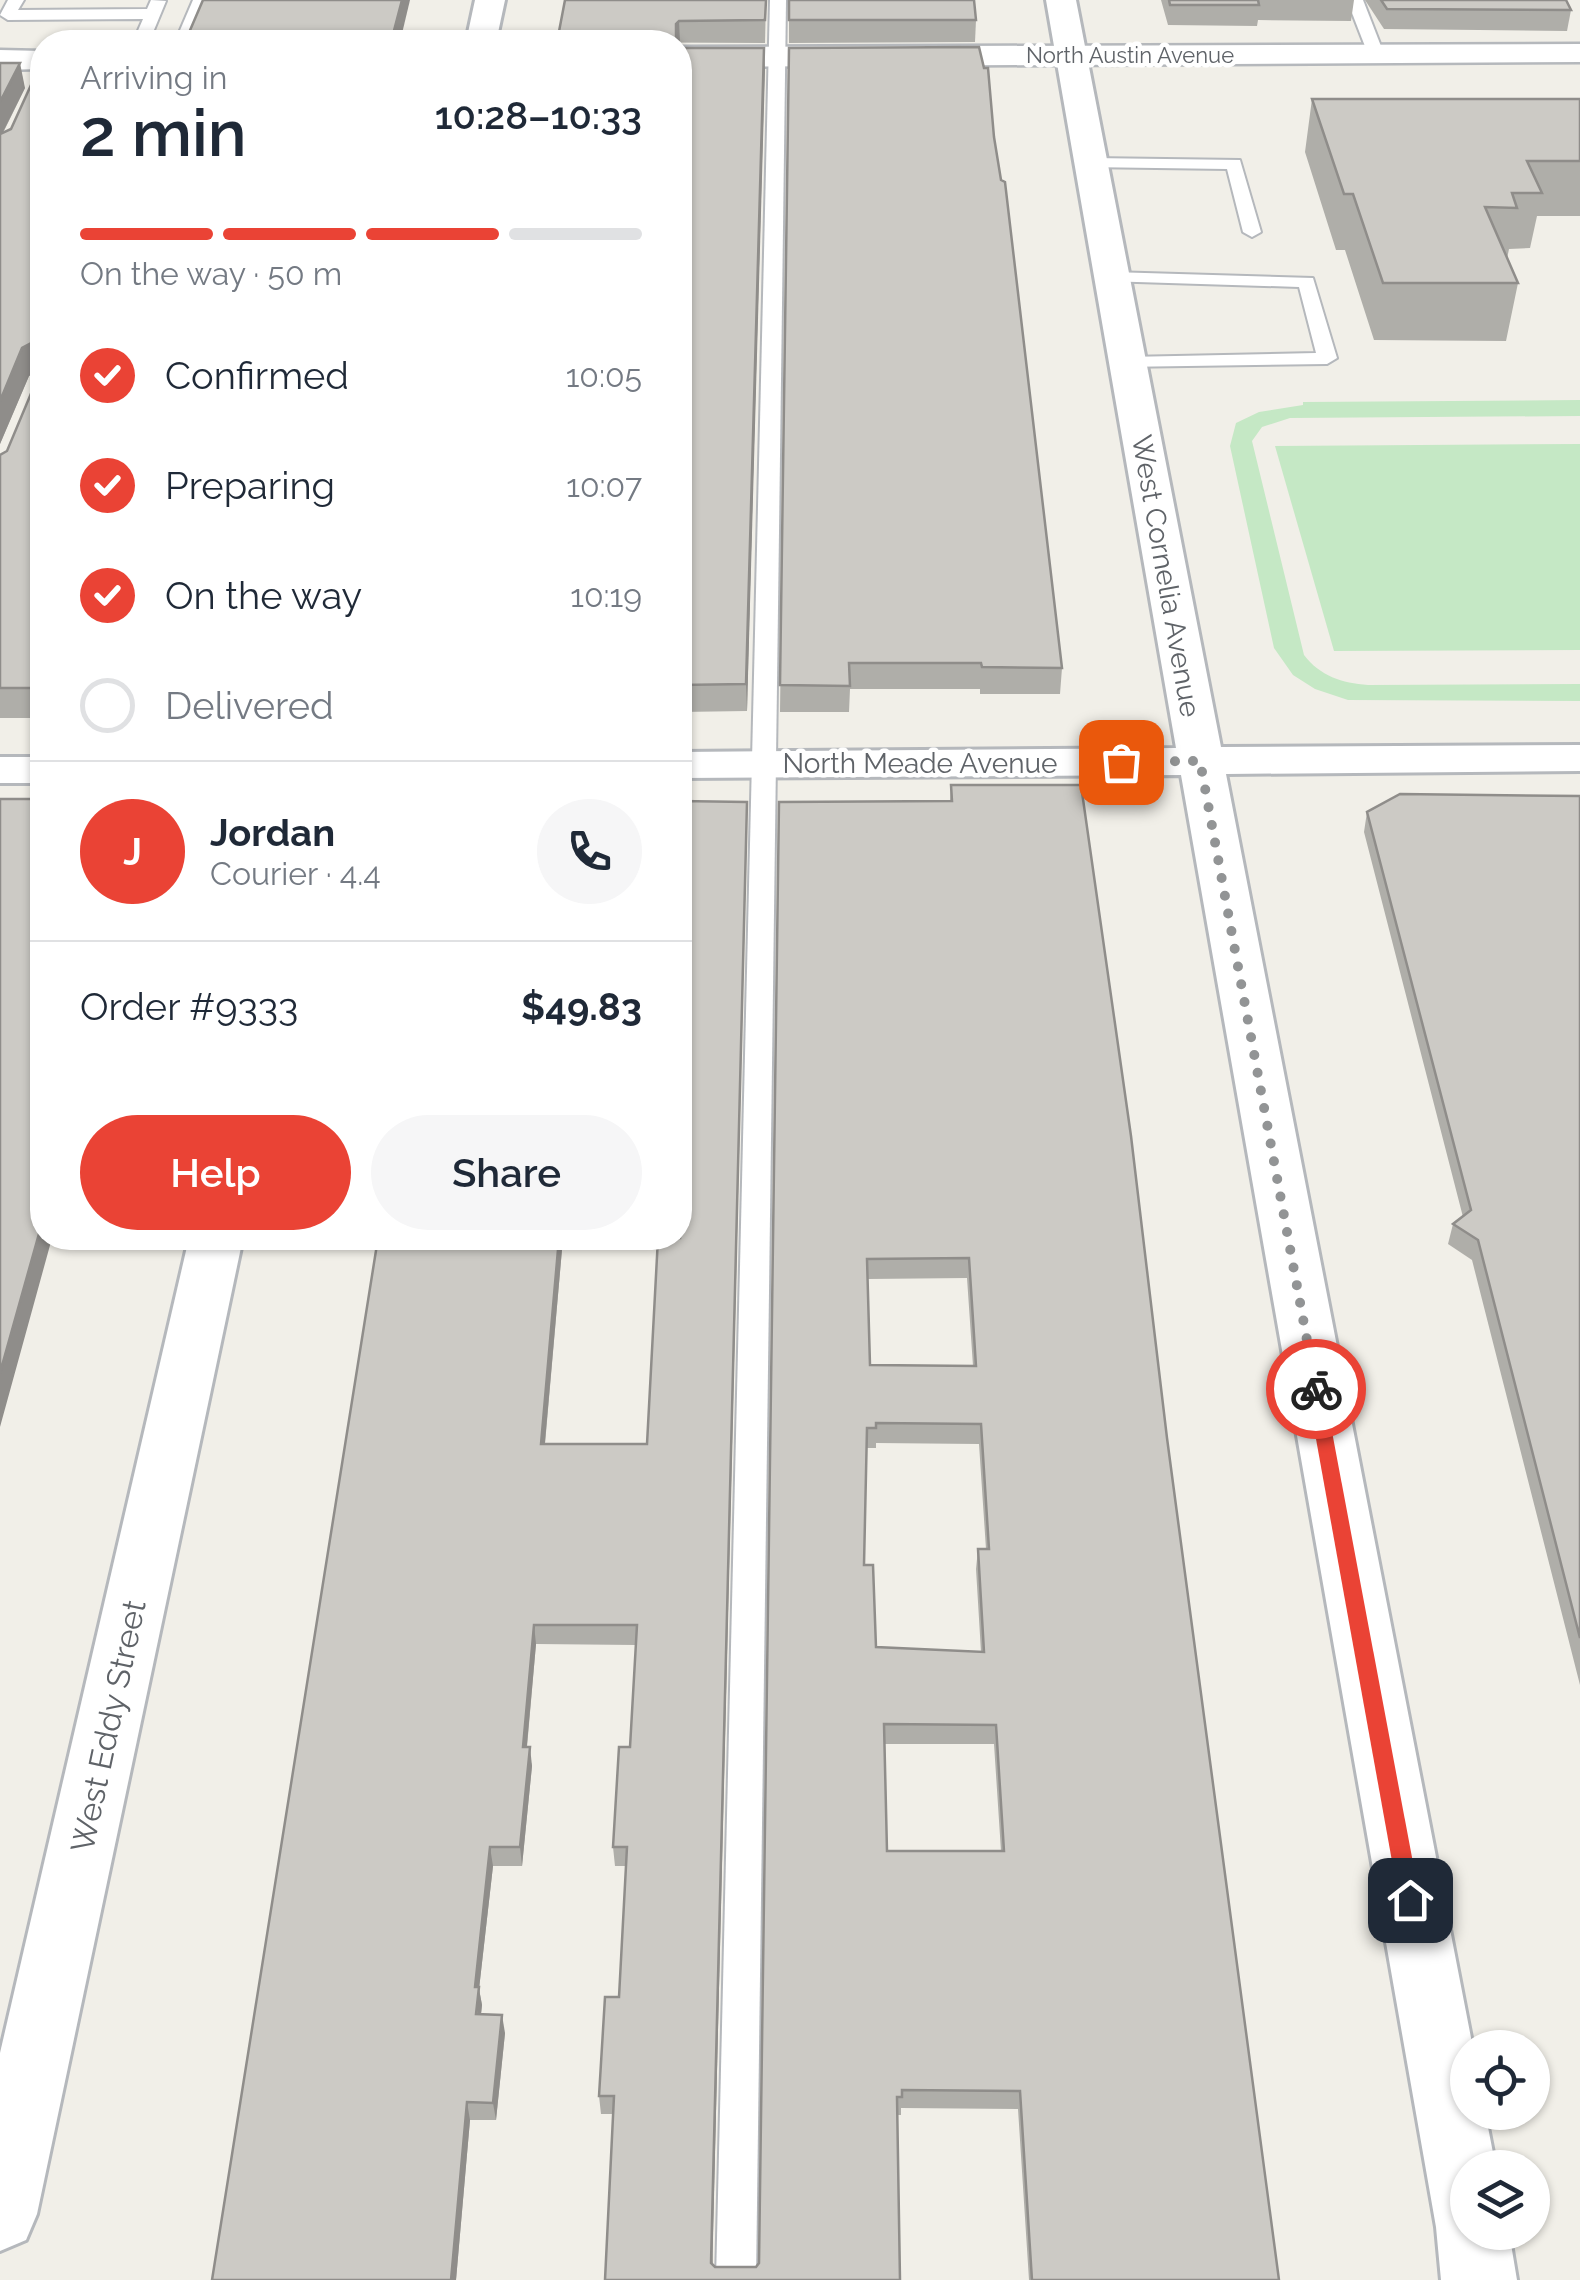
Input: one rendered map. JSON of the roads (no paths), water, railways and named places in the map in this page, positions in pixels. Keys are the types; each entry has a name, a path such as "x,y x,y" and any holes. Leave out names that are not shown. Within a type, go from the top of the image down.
{"street":[{"path":"483,30 490,0"},
{"name":"West Cornelia Avenue","path":"1061,0 1456,2150"},
{"name":"North Austin Avenue","path":"692,57 1580,53"},
{"path":"0,60 30,60"},
{"name":"North Meade Avenue","path":"692,765 1580,758"},
{"path":"0,770 30,770"},
{"name":"West Eddy Street","path":"0,2214 213,1250"},
{"path":"1474,2250 1480,2280"}],"lane":[{"path":"16,0 8,15 155,7"},
{"path":"189,30 201,0"},
{"path":"736,2280 778,0"},
{"path":"1355,0 1376,54"},
{"path":"1090,163 1234,164 1252,232"},
{"path":"1111,277 1307,282 1327,358 1128,362"}]}
